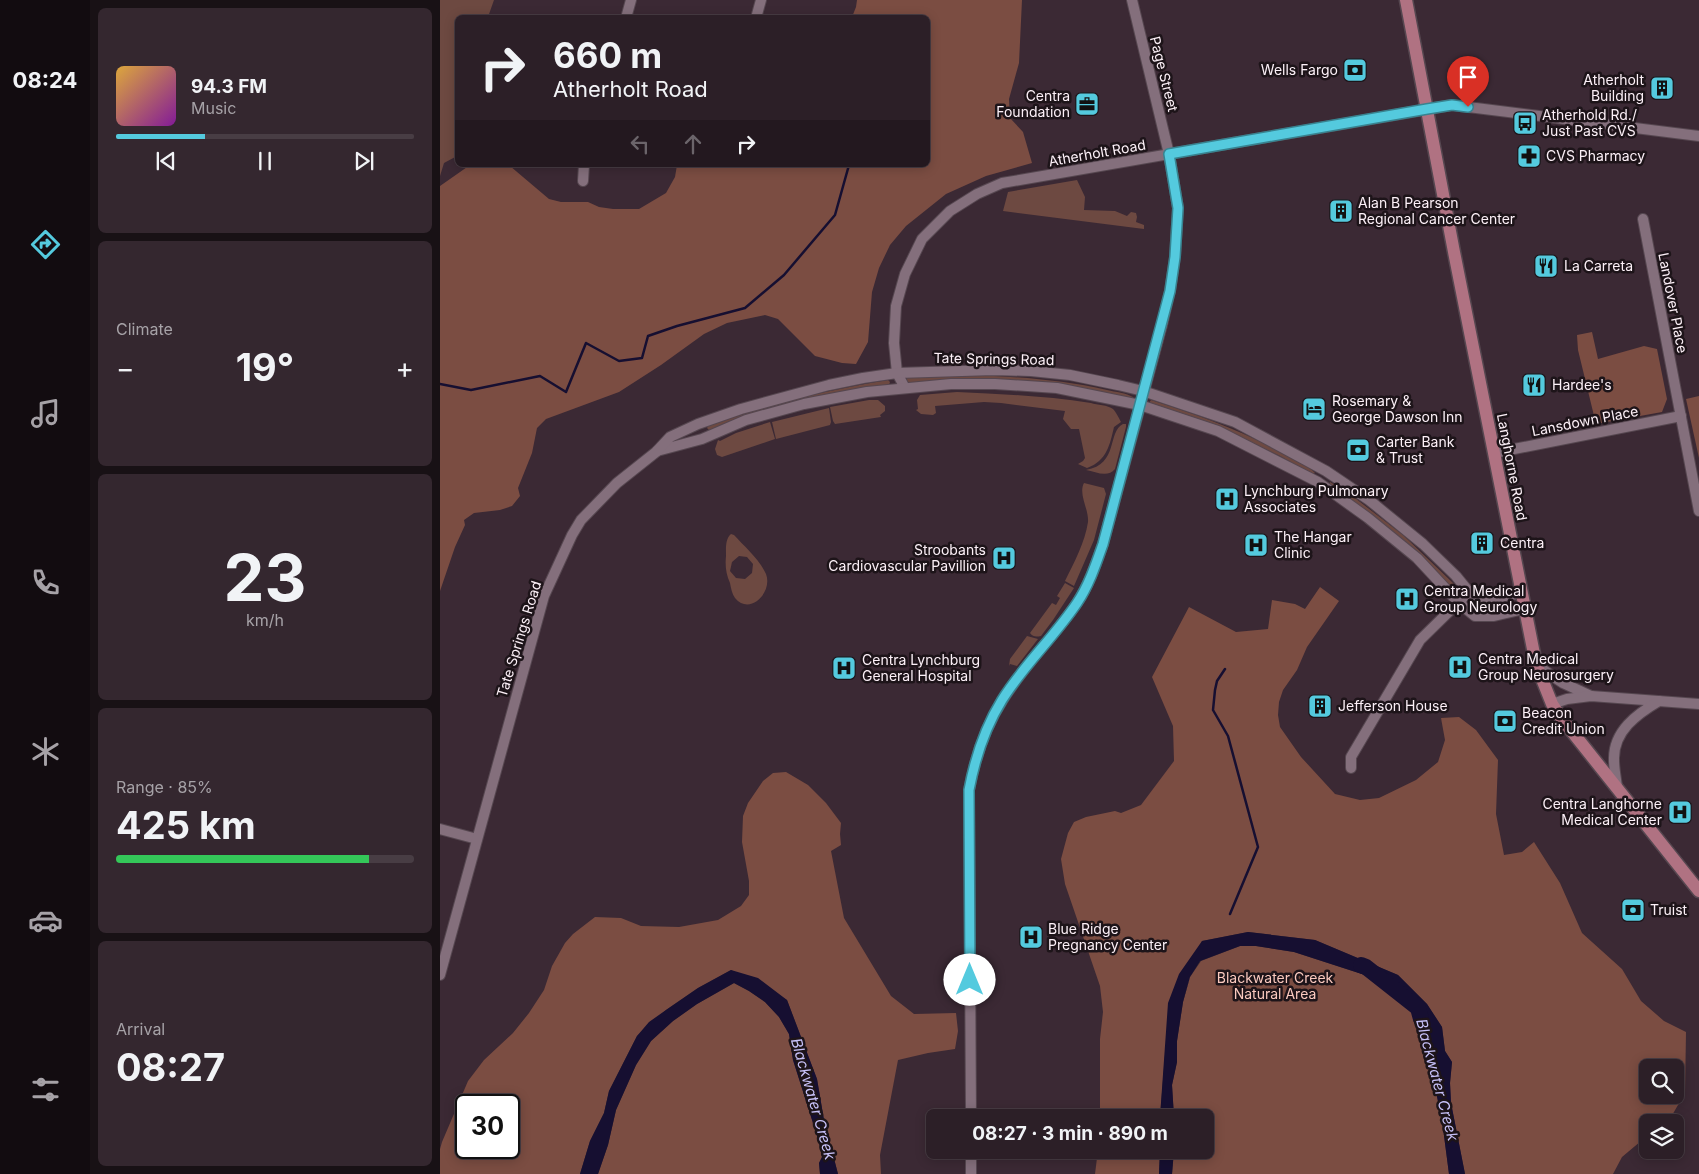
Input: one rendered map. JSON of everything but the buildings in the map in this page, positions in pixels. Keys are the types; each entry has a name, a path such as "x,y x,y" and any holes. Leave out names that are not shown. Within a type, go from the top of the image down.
{"main road":[{"name":"Langhorne Road","path":"1406,0 1536,664 1552,704 1699,891"}],"street":[{"path":"627,15 631,0"},
{"path":"757,15 761,0"},
{"name":"Page Street","path":"971,1109 969,790 974,761 984,732 1002,700 1077,603 1090,577 1103,544 1162,325 1175,257 1178,208 1169,154 1132,0"},
{"name":"Atherholt Road","path":"905,388 897,373 894,343 896,306 905,274 922,239 950,211 977,194 1002,183 1452,105 1699,136"},
{"path":"582,181 584,167"},
{"name":"Landover Place","path":"1642,219 1699,511"},
{"name":"Tate Springs Road","path":"440,975 544,596 558,564 581,520 617,483 656,452 670,437 698,424 741,409 829,385 897,373 955,370 1031,372 1070,376 1143,391 1234,422 1326,471 1369,500 1423,544 1456,576 1469,592"},
{"name":"Atherholt Road","path":"892,389 897,373"},
{"name":"Tate Springs Road","path":"656,452 702,439 746,420 804,404 892,389 951,384 995,384 1057,388 1140,405 1218,431 1318,482 1368,518 1417,558 1459,603 1475,616 1494,616 1524,609"},
{"name":"Lansdown Place","path":"1494,453 1681,416"},
{"path":"1351,768 1351,756 1420,640 1469,592 1480,598 1521,594"},
{"path":"1536,664 1563,683 1592,696"},
{"path":"1552,704 1567,698 1592,696 1699,704"},
{"path":"1617,787 1614,760 1619,739 1626,725 1639,712 1659,701"},
{"path":"440,829 476,839"},
{"path":"971,1159 971,1174"}],"shaded area":[{"path":"440,0 494,0 489,15 455,15 455,157 444,163 440,176"},
{"path":"1077,180 1085,197 1084,210 1115,211 1127,216 1131,212 1136,213 1136,222 1144,225 1144,229 1003,211 1008,192"},
{"path":"960,375 1015,377 1071,383 1124,394 1133,397 1133,399 960,380 908,383 906,380 907,378"},
{"path":"888,380 890,382 889,385 798,403 709,430 707,428 730,418 797,399 842,388"},
{"path":"957,392 1041,397 1091,403 1113,409 1121,422 1114,427 1109,446 1103,456 1094,465 1087,468 1078,464 1085,458 1079,429 1071,429 1063,419 1065,411 984,402 935,406 936,413 933,415 921,414 916,410 918,409 917,400 920,395"},
{"path":"878,400 885,406 885,411 880,415 881,417 835,424 833,421 830,407"},
{"path":"1151,400 1239,432 1303,464 1315,473 1312,474 1280,456 1235,435 1149,403"},
{"path":"829,408 830,425 776,439 772,422"},
{"path":"770,422 775,439 722,457 717,455 715,449 718,440 720,441 736,433"},
{"path":"1123,424 1126,424 1126,427 1115,469 1105,474 1086,470 1096,467 1108,455 1115,434"},
{"path":"1330,482 1351,495 1403,535 1454,584 1458,592 1419,555 1329,485"},
{"path":"1084,483 1104,488 1106,494 1094,540 1074,586 1065,581 1087,530 1088,517 1082,492"},
{"path":"731,534 756,558 766,574 766,588 759,600 753,603 741,603 732,593 726,567 726,544","holes":["739,556 747,557 753,564 752,573 745,579 736,578 730,571 732,562"]},
{"path":"1065,583 1074,588 1041,636 1036,637 1032,635 1030,633 1052,603 1056,605 1060,598 1057,596"},
{"path":"1027,636 1038,639 1017,666 1010,664 1009,666 1010,659"}],"green space":[{"path":"857,0 1022,0 1019,63 1009,99 1010,118 1023,132 1032,163 986,176 946,194 906,226 890,245 879,268 872,292 868,342 856,364 842,363 815,356 778,319 765,315 727,323 704,334 619,392 546,419 537,428 532,453 518,488 520,496 512,506 500,510 474,513 464,520 465,525 455,547 440,591 440,186 467,167 511,167 549,199 561,202 588,202 599,207 613,209 639,209 666,193 675,177 677,167 930,167 930,15 853,15"},
{"path":"1592,332 1598,359 1644,346 1657,349 1667,399 1662,412 1596,424 1578,350 1577,335"},
{"path":"1699,396 1699,458 1686,399"},
{"path":"1320,587 1339,601 1307,647 1297,670 1283,690 1279,702 1278,715 1280,727 1301,757 1335,794 1360,800 1379,798 1416,780 1438,762 1445,740 1441,718 1459,717 1476,730 1498,760 1496,814 1504,855 1522,852 1534,842 1560,883 1582,933 1622,969 1641,1001 1664,1021 1686,1032 1684,1095 1684,1059 1639,1059 1639,1104 1679,1104 1673,1114 1639,1114 1639,1143 1622,1157 1613,1174 1465,1174 1451,1103 1452,1062 1445,1051 1442,1027 1427,1004 1398,975 1315,940 1248,932 1202,941 1165,1055 1161,1109 1100,1109 1100,1039 1103,1012 1100,986 1065,884 1061,859 1068,833 1074,822 1086,817 1115,811 1121,813 1141,805 1174,761 1173,726 1152,677 1189,607 1236,632 1268,629 1272,600 1295,604 1305,609"},
{"path":"786,772 808,785 826,803 841,823 841,845 831,851 844,918 891,996 914,1014 956,1013 958,1031 955,1049 898,1060 880,1155 881,1174 838,1174 824,1120 817,1079 787,1000 731,970 698,988 666,1010 637,1036 609,1091 604,1113 590,1141 580,1174 440,1174 440,1149 455,1112 455,1159 520,1159 520,1094 462,1094 468,1081 484,1060 513,1033 529,1013 544,990 552,966 565,943 573,934 595,917 621,918 641,926 679,927 718,920 741,906 749,895 749,881 742,842 743,816 748,803 763,781 773,773"},
{"name":"Blackwater Creek Natural Area","path":"1240,946 1256,946 1294,952 1368,976 1393,980 1408,996 1432,1070 1449,1174 1172,1174 1173,1159 1214,1159 1214,1109 1174,1109 1172,1085 1177,1062 1177,1041 1183,1002 1190,977 1201,961"},
{"path":"734,983 765,1002 779,1017 789,1034 793,1060 819,1142 822,1157 819,1163 820,1174 598,1174 608,1145 616,1110 636,1065 651,1041 673,1021 697,1004"},
{"path":"1097,1159 1160,1159 1159,1174 1095,1174"}],"water":[{"path":"1248,932 1315,940 1398,975 1427,1004 1442,1027 1445,1051 1452,1062 1451,1103 1465,1174 1449,1174 1432,1070 1408,996 1393,980 1368,976 1294,952 1256,946 1240,946 1200,961 1190,977 1183,1002 1177,1041 1177,1062 1172,1085 1174,1109 1161,1109 1168,1003 1179,974 1202,941"},
{"path":"731,970 758,978 787,1000 817,1079 824,1120 838,1174 820,1174 819,1163 822,1157 819,1142 793,1060 789,1034 779,1017 765,1002 734,983 697,1004 673,1021 651,1041 636,1065 616,1110 608,1145 598,1174 580,1174 590,1141 604,1113 609,1091 637,1036 649,1022 666,1010 698,988"},
{"path":"1160,1159 1173,1159 1172,1174 1159,1174"}],"waterway":[{"path":"440,384 471,390 540,376 566,392 586,343 619,361 642,358 648,336 677,326 745,308 784,275 835,215 848,167"},
{"path":"1225,669 1217,681 1213,710 1228,736 1258,847 1230,914"},
{"name":"Blackwater Creek","path":"1361,965 1418,1008 1421,1019"}],"place":[{"name":"Wells Fargo","path":"1355,70"},
{"name":"Atherholt Building","path":"1662,88"},
{"name":"Centra Foundation","path":"1087,104"},
{"name":"Atherhold Rd./ Just Past CVS","path":"1525,123"},
{"name":"CVS Pharmacy","path":"1529,156"},
{"name":"Alan B Pearson Regional Cancer Center","path":"1341,211"},
{"name":"La Carreta","path":"1546,266"},
{"name":"Hardee's","path":"1534,385"},
{"name":"Rosemary & George Dawson Inn","path":"1314,409"},
{"name":"Carter Bank & Trust","path":"1358,450"},
{"name":"Lynchburg Pulmonary Associates","path":"1227,499"},
{"name":"Centra","path":"1482,543"},
{"name":"The Hangar Clinic","path":"1256,545"},
{"name":"Stroobants Cardiovascular Pavillion","path":"1004,558"},
{"name":"Centra Medical Group Neurology","path":"1407,599"},
{"name":"Centra Medical Group Neurosurgery","path":"1460,667"},
{"name":"Centra Lynchburg General Hospital","path":"844,668"},
{"name":"Jefferson House","path":"1320,706"},
{"name":"Beacon Credit Union","path":"1505,721"},
{"name":"Centra Langhorne Medical Center","path":"1680,812"},
{"name":"Truist","path":"1633,910"},
{"name":"Blue Ridge Pregnancy Center","path":"1031,937"}],"route":[{"path":"970,980 969,790 974,761 984,732 1002,700 1077,603 1103,544 1170,291 1175,257 1178,208 1169,154 1452,105 1468,107"}]}
